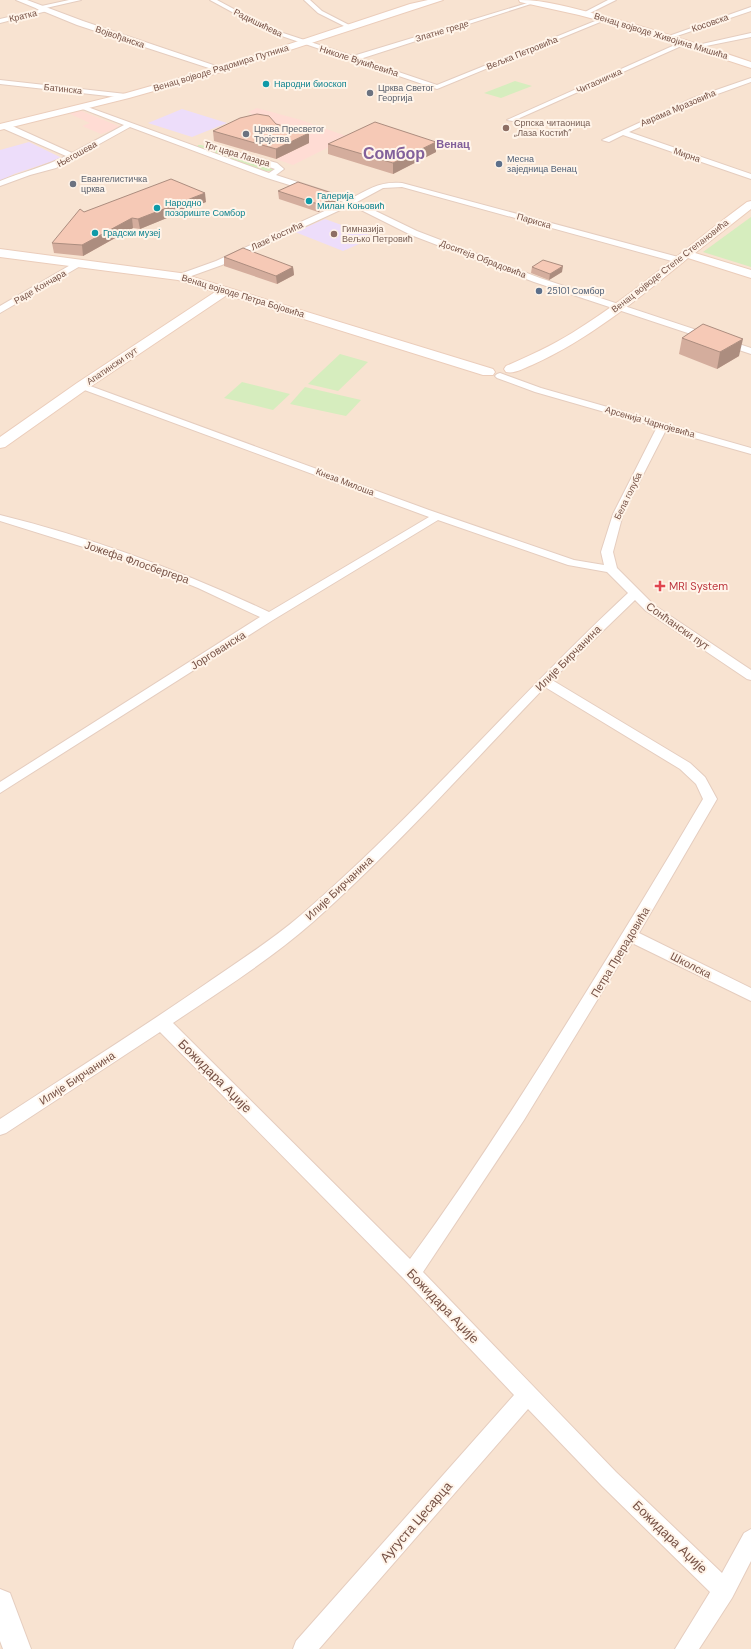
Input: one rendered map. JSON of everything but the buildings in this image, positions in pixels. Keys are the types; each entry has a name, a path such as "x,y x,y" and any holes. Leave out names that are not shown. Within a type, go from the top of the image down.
{"main road":[{"path":"422,0 436,0"},
{"name":"Венац војводе Радомира Путника","path":"3,126 126,96 221,69 350,27 414,3 436,0"},
{"name":"Венац војводе Живојина Мишића","path":"527,1 607,18 686,42 751,65"},
{"name":"Венац војводе Степе Степановића","path":"500,370 543,356 618,307 719,227 751,204"},
{"name":"Венац војводе Петра Бојовића","path":"0,253 180,277 434,355 500,370"},
{"path":"683,257 751,274"},
{"name":"Апатински пут","path":"0,444 82,386 225,290"}],"street":[{"name":"Војвођанска","path":"20,0 159,50 221,69"},
{"name":"Кратка","path":"0,21 78,0"},
{"name":"Радишићева","path":"213,0 269,30 303,43"},
{"path":"307,0 320,12 350,27"},
{"path":"586,13 613,0"},
{"name":"Златне греде","path":"352,59 527,1"},
{"name":"Косовска","path":"669,37 751,9"},
{"name":"Вељка Петровића","path":"437,87 607,18"},
{"path":"696,46 751,35"},
{"name":"Читаоничка","path":"511,120 686,42"},
{"name":"Николе Вукићевића","path":"303,43 437,87"},
{"name":"Аврама Мразовића","path":"606,140 703,97 751,80"},
{"name":"Батинска","path":"0,82 126,96"},
{"name":"Трг цара Лазара","path":"82,107 270,176 280,169 274,165 202,143 179,142"},
{"name":"Његошева","path":"0,184 28,173 53,166 129,125"},
{"path":"3,126 72,156"},
{"name":"Мирна","path":"624,132 751,177"},
{"name":"Доситеја Обрадовића","path":"270,176 350,202 463,253 751,351"},
{"name":"Лазе Костића","path":"180,277 219,263 350,202 380,186 389,184"},
{"name":"Париска","path":"389,184 402,184 638,250 683,257"},
{"name":"Раде Кончара","path":"0,310 79,263"},
{"name":"Арсенија Чарнојевића","path":"500,370 549,393 751,451"},
{"name":"Кнеза Милоша","path":"82,386 438,516 572,563 611,568"},
{"name":"Бела голуба","path":"611,568 607,552 618,514 663,426"},
{"name":"Јоргованска","path":"0,788 270,617 438,516"},
{"name":"Јожефа Флосбергера","path":"0,518 112,551 153,566 192,581 270,617"},
{"name":"Сонћански пут","path":"611,568 634,594 650,608 751,676"},
{"name":"Илије Бирчанина","path":"0,1128 162,1023 238,970 306,919 399,832 545,681 634,594"},
{"name":"Петра Прерадовића","path":"412,1274 444,1229 630,936 710,799 706,787 700,777 685,766 545,681"},
{"name":"Школска","path":"630,936 751,995"},
{"name":"Божидара Аџије","path":"162,1023 412,1274 609,1479 724,1590"},
{"name":"Аугуста Цесарца","path":"304,1649 528,1394"},
{"path":"686,1649 724,1590 751,1540"},
{"path":"0,1603 17,1649"}],"shaded area":[{"path":"0,0 751,0 751,1649 0,1649"},
{"path":"257,108 301,120 349,137 293,165 276,159 309,143 235,123 252,114 248,112"},
{"path":"182,109 227,123 192,137 148,123"},
{"path":"79,110 121,127 101,134 82,126 90,123 68,113"},
{"path":"29,142 62,158 14,174 0,181 0,150"},
{"name":"Гимназија Вељко Петровић","path":"325,219 375,237 343,251 295,232"}],"green space":[{"path":"515,81 532,86 501,98 484,93"},
{"path":"198,145 273,166 275,169 272,171 262,171 197,147"},
{"path":"751,217 751,267 703,252"},
{"path":"340,354 368,362 338,391 308,384"},
{"path":"242,382 290,394 273,410 224,398"},
{"path":"305,387 361,400 346,416 290,404"}],"place":[{"name":"Народни биоскоп","path":"266,84"},
{"name":"Црква Светог Георгија","path":"370,93"},
{"name":"Српска читаоница „Лаза Костић”","path":"506,128"},
{"name":"Црква Пресветог Тројства","path":"246,134"},
{"name":"Месна заједница Венац","path":"499,164"},
{"name":"Евангелистичка црква","path":"73,184"},
{"name":"Галерија Милан Коњовић","path":"309,201"},
{"name":"Народно позориште Сомбор","path":"157,208"},
{"name":"Градски музеј","path":"95,233"},
{"name":"Гимназија Вељко Петровић","path":"334,234"},
{"name":"25101 Сомбор","path":"539,291"},
{"name":"MRI System","path":"660,586"}],"district":[{"name":"Венац","path":"453,144"},
{"name":"Сомбор","path":"394,153"}]}
